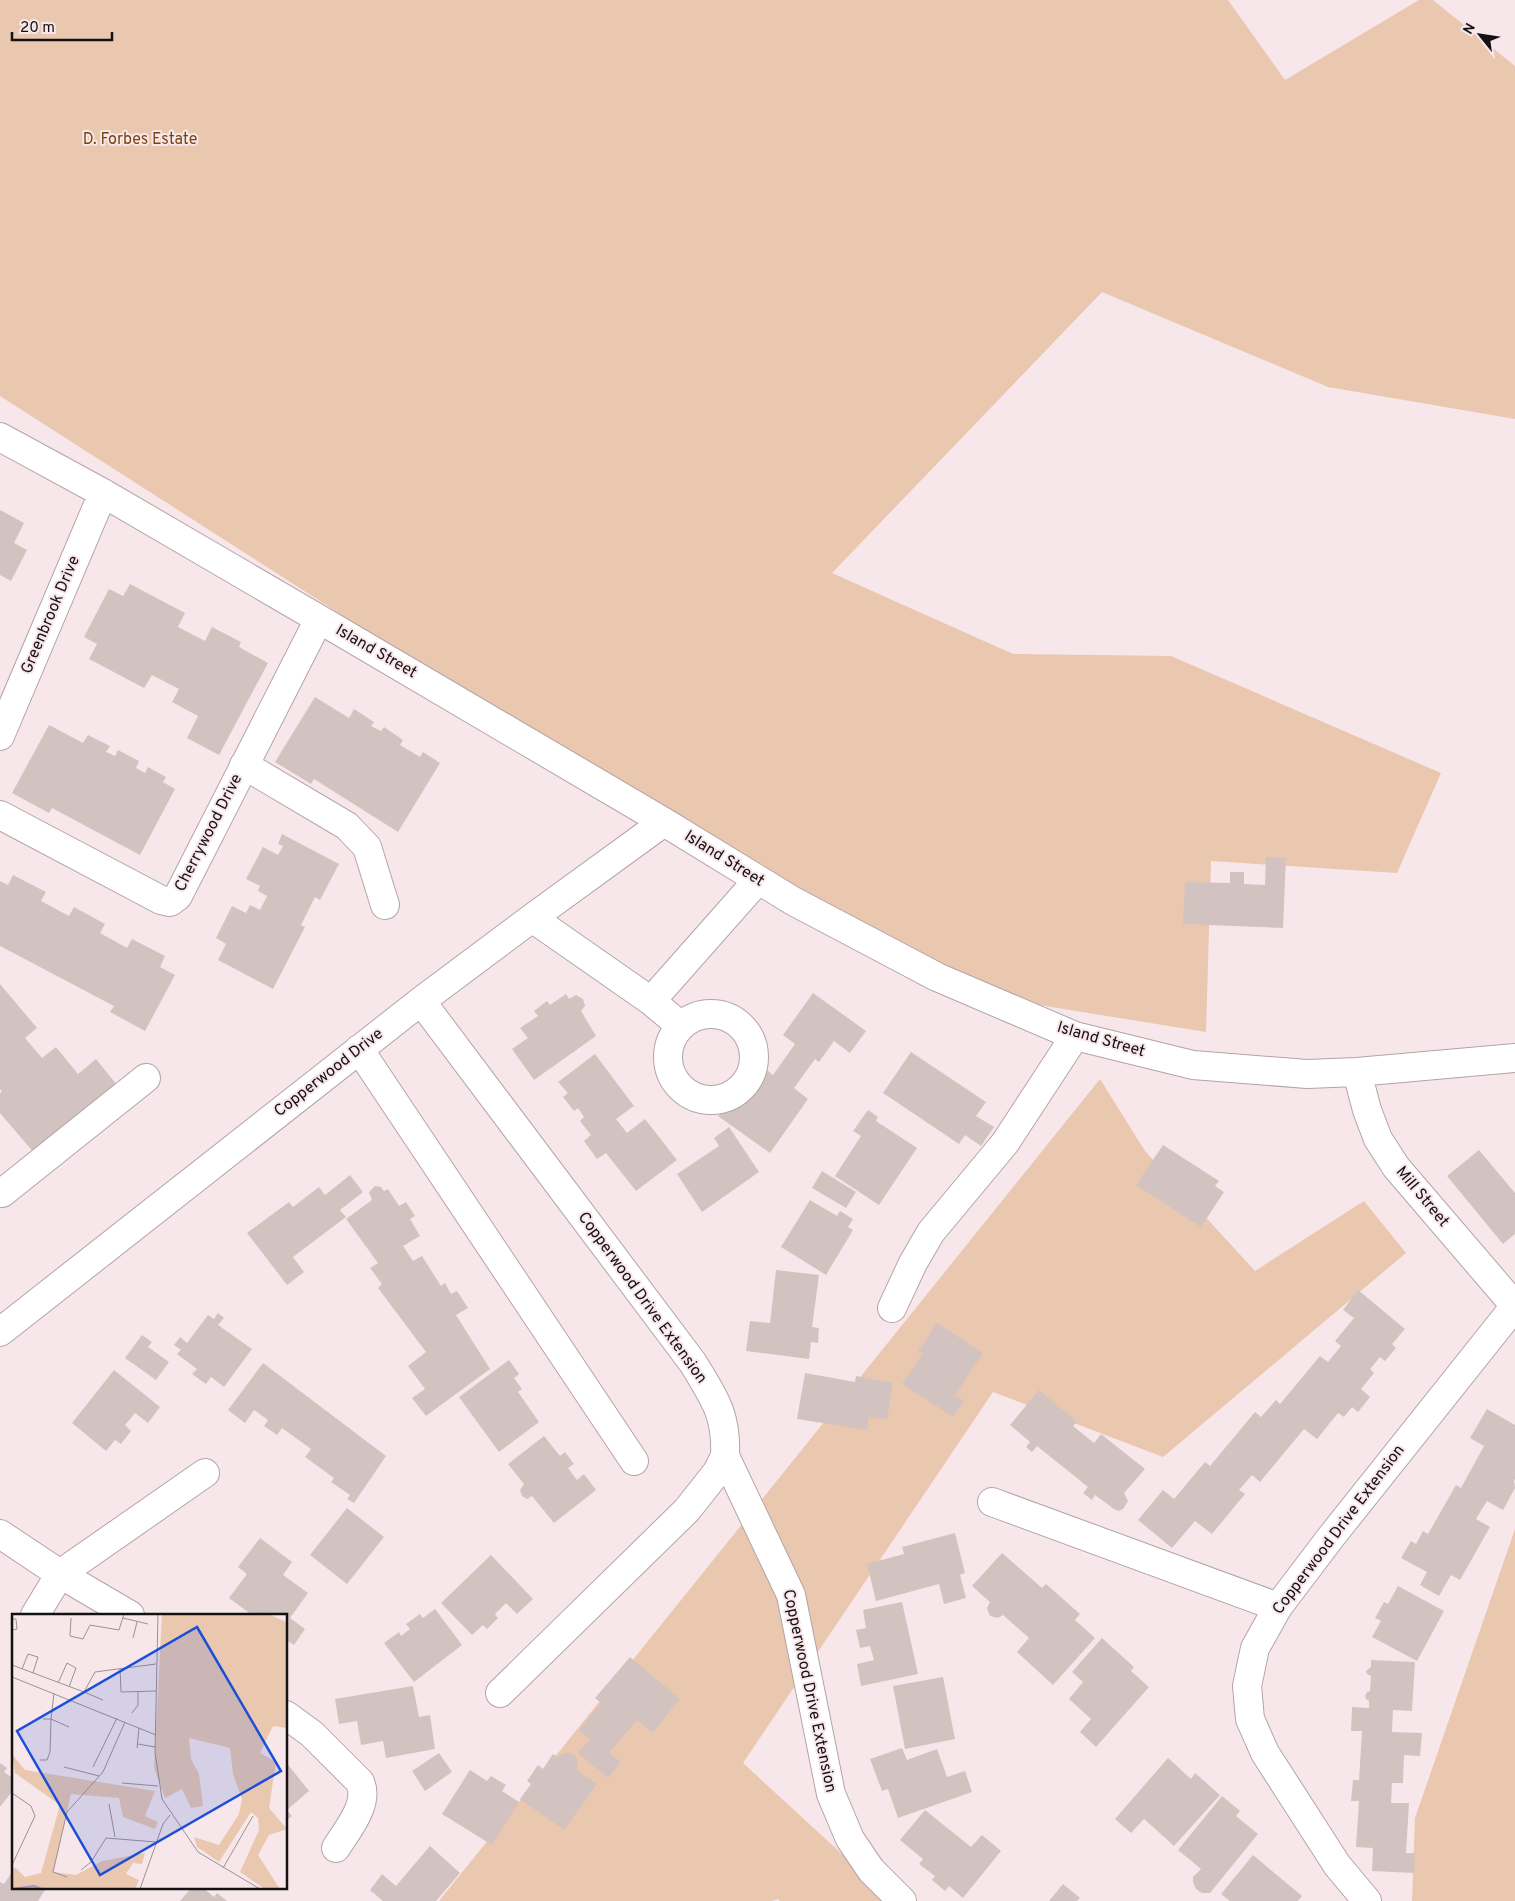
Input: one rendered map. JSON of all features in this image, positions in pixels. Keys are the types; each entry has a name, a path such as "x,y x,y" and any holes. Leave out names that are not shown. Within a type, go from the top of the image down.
{"street":[{"name":"Island Street","path":"0,437 103,493 320,618 664,822 792,901 937,977 1075,1036 1193,1065 1307,1074 1357,1072 1515,1058"},
{"name":"Greenbrook Drive","path":"0,736 103,493"},
{"name":"Cherrywood Drive","path":"0,815 161,900 170,902 178,896 320,618"},
{"path":"244,766 347,826 367,847 385,905"},
{"name":"Copperwood Drive","path":"0,1332 421,1001 664,822"},
{"path":"651,1001 758,880"},
{"path":"532,918 651,1001 681,1026"},
{"name":"Copperwood Drive Extension","path":"421,1001 693,1363 715,1400 723,1418 726,1435 725,1456 791,1594 830,1794 855,1846 871,1870 902,1901"},
{"path":"892,1308 913,1263 927,1239 1005,1143 1075,1036"},
{"path":"359,1049 634,1461"},
{"name":"Mill Street","path":"1357,1072 1367,1110 1378,1139 1396,1167 1515,1306"},
{"path":"1,1193 146,1078"},
{"name":"Copperwood Drive Extension","path":"1367,1901 1337,1865 1265,1753 1250,1719 1247,1686 1255,1648 1278,1607 1331,1537 1515,1306"},
{"path":"500,1693 687,1510 716,1472 725,1456"},
{"path":"36,1614 60,1574 205,1473"},
{"path":"992,1502 1278,1607"},
{"path":"0,1534 60,1574 128,1614"},
{"path":"288,1716 312,1734 360,1782 364,1790 362,1804 336,1848"}],"green space":[{"name":"D. Forbes Estate","path":"0,0 1228,0 1285,80 1419,0 1433,0 1515,66 1515,419 1328,387 1102,292 832,573 1013,654 1171,656 1441,773 1397,873 1211,861 1206,1032 921,986 0,396"},
{"path":"1100,1079 1145,1151 1255,1271 1364,1201 1406,1253 1163,1457 993,1392 743,1763 893,1901 780,1901 778,1899 772,1901 439,1901"},
{"path":"1515,1529 1515,1901 1412,1901 1415,1818"}],"building":[{"path":"0,510 24,523 14,543 27,550 11,581 0,575"},
{"path":"130,584 185,613 178,627 205,641 212,627 241,642 239,647 268,663 219,755 187,738 198,716 172,702 179,689 152,675 144,688 89,659 97,644 84,637 109,589 123,596"},
{"path":"315,697 349,718 354,709 374,722 371,726 381,731 384,727 403,740 400,745 420,757 423,752 440,763 398,832 314,779 311,784 275,762"},
{"path":"49,725 83,743 88,735 110,746 106,752 115,756 118,750 139,761 136,768 145,773 148,767 166,777 163,782 175,789 140,855 52,808 49,813 12,793"},
{"path":"282,834 339,864 320,900 315,897 301,925 305,927 273,989 218,960 226,944 216,938 232,906 246,913 250,905 260,910 267,896 258,891 260,886 246,879 263,847 278,855 283,846 278,844"},
{"path":"1266,857 1286,858 1283,928 1183,924 1185,882 1230,883 1230,872 1244,872 1244,884 1265,885"},
{"path":"13,875 46,892 41,901 69,916 74,907 105,924 100,933 127,948 132,939 165,956 160,967 175,975 145,1031 110,1012 114,1006 0,946 0,881 8,885"},
{"path":"0,984 37,1028 25,1038 42,1058 56,1047 78,1074 96,1059 117,1085 35,1154 0,1113 0,1093 2,1092 0,1089"},
{"path":"813,993 866,1031 850,1053 834,1041 819,1062 815,1059 794,1088 808,1099 770,1153 718,1116 727,1105 733,1109 743,1094 747,1097 767,1070 773,1075 795,1044 783,1035"},
{"path":"566,994 569,999 576,995 583,999 585,1006 581,1011 596,1036 534,1080 512,1049 528,1038 520,1028 538,1016 534,1011 547,1001 550,1005"},
{"path":"911,1052 986,1102 976,1116 994,1127 981,1146 965,1135 959,1144 883,1093"},
{"path":"595,1054 634,1106 616,1119 627,1133 645,1119 677,1160 636,1191 606,1153 597,1159 584,1141 591,1135 580,1121 584,1117 578,1108 574,1111 563,1097 568,1093 558,1082"},
{"path":"868,1110 878,1117 876,1121 917,1148 879,1205 835,1176 861,1136 853,1131"},
{"path":"729,1127 759,1172 702,1212 677,1174 719,1146 714,1138"},
{"path":"1163,1145 1219,1181 1215,1186 1224,1192 1201,1227 1136,1185"},
{"path":"1479,1150 1515,1193 1515,1234 1503,1244 1447,1176"},
{"path":"822,1171 856,1192 846,1208 812,1188"},
{"path":"350,1175 363,1192 340,1210 346,1217 293,1257 304,1272 287,1285 247,1233 289,1202 293,1207 319,1187 325,1195"},
{"path":"375,1186 381,1187 384,1191 388,1189 399,1206 406,1202 415,1216 410,1219 420,1236 403,1246 413,1261 422,1256 441,1286 445,1283 451,1294 457,1291 468,1308 456,1315 490,1369 426,1416 412,1398 425,1389 408,1366 426,1352 378,1288 382,1284 370,1268 378,1263 346,1219 372,1200 369,1192"},
{"path":"810,1200 837,1216 840,1211 853,1219 848,1227 853,1230 826,1275 781,1247"},
{"path":"776,1270 819,1275 812,1327 819,1328 818,1343 811,1342 809,1359 746,1351 750,1321 770,1323"},
{"path":"1358,1290 1405,1329 1392,1344 1396,1348 1385,1361 1380,1357 1370,1369 1374,1373 1361,1389 1370,1397 1358,1412 1352,1407 1344,1417 1338,1413 1317,1439 1304,1429 1260,1482 1252,1475 1239,1490 1245,1494 1212,1534 1195,1521 1172,1548 1138,1520 1163,1490 1174,1499 1205,1462 1210,1466 1255,1412 1261,1417 1276,1400 1280,1404 1320,1356 1328,1362 1341,1346 1335,1341 1354,1318 1343,1310"},
{"path":"218,1313 224,1318 218,1325 252,1349 224,1387 211,1377 206,1384 192,1374 197,1369 177,1354 181,1350 174,1345 180,1337 187,1343 208,1315 214,1319"},
{"path":"937,1323 983,1353 955,1395 964,1401 953,1417 902,1384 923,1353 918,1351"},
{"path":"142,1335 152,1342 148,1347 169,1362 156,1380 125,1358"},
{"path":"509,1360 519,1374 514,1378 522,1389 518,1392 539,1422 499,1452 459,1397"},
{"path":"263,1363 386,1456 354,1503 347,1499 350,1495 331,1482 334,1478 305,1457 311,1449 282,1428 277,1435 264,1426 268,1420 254,1410 245,1423 228,1410"},
{"path":"114,1370 160,1407 148,1423 135,1413 125,1425 131,1431 121,1444 115,1440 106,1451 72,1423"},
{"path":"805,1373 855,1382 856,1376 893,1383 887,1420 869,1417 867,1430 797,1419"},
{"path":"1039,1390 1077,1422 1073,1426 1094,1443 1101,1434 1145,1469 1124,1493 1128,1501 1123,1509 1118,1511 1114,1509 1095,1495 1092,1500 1083,1493 1088,1487 1037,1446 1032,1452 1026,1447 1030,1442 1010,1425"},
{"path":"1487,1409 1515,1425 1515,1488 1503,1510 1487,1501 1476,1519 1490,1527 1460,1580 1451,1575 1439,1596 1420,1585 1427,1572 1401,1558 1411,1541 1416,1544 1423,1531 1428,1534 1456,1485 1461,1488 1484,1446 1470,1438"},
{"path":"544,1436 560,1456 565,1452 574,1464 568,1468 577,1480 584,1474 596,1490 554,1523 532,1496 527,1499 522,1496 520,1490 524,1484 508,1464"},
{"path":"347,1508 384,1537 347,1584 310,1555"},
{"path":"955,1533 965,1573 960,1575 966,1598 944,1604 939,1584 876,1601 867,1564 904,1554 902,1547"},
{"path":"260,1538 292,1562 283,1575 308,1593 290,1618 305,1629 294,1645 288,1641 288,1614 251,1614 229,1598 247,1574 238,1567"},
{"path":"1002,1553 1042,1588 1046,1584 1080,1614 1075,1620 1095,1638 1053,1685 1017,1652 1029,1638 1003,1615 998,1618 990,1616 987,1608 990,1602 972,1586"},
{"path":"491,1555 533,1599 517,1614 506,1603 495,1614 498,1618 487,1629 483,1625 472,1635 441,1603"},
{"path":"1398,1586 1444,1611 1417,1661 1372,1637 1381,1621 1375,1618 1384,1602 1388,1604"},
{"path":"902,1602 918,1674 861,1686 857,1664 874,1660 870,1646 860,1648 856,1630 866,1628 863,1610"},
{"path":"435,1609 462,1645 414,1682 384,1643 399,1632 401,1636 410,1629 406,1624 420,1614 423,1618"},
{"path":"1102,1638 1134,1667 1131,1671 1149,1687 1096,1747 1080,1732 1091,1719 1069,1699 1083,1682 1072,1672"},
{"path":"630,1657 680,1699 652,1733 637,1720 609,1753 621,1762 608,1778 578,1753 590,1739 579,1730 601,1703 595,1698"},
{"path":"1371,1660 1415,1662 1412,1711 1393,1710 1392,1732 1422,1733 1420,1756 1404,1755 1403,1783 1392,1783 1391,1803 1409,1803 1406,1853 1415,1853 1414,1873 1372,1871 1373,1848 1356,1847 1359,1801 1351,1801 1353,1780 1359,1780 1362,1731 1351,1731 1352,1707 1369,1708 1369,1701 1365,1696 1370,1691 1371,1676 1366,1671 1371,1667"},
{"path":"943,1677 955,1739 905,1749 893,1686"},
{"path":"413,1686 419,1717 430,1715 435,1749 386,1758 383,1741 361,1745 357,1721 339,1724 335,1699"},
{"path":"902,1748 907,1760 937,1749 947,1777 965,1771 972,1792 898,1818 888,1789 882,1791 870,1759"},
{"path":"439,1753 452,1772 425,1791 412,1771"},
{"path":"564,1753 575,1755 578,1761 577,1770 597,1784 564,1830 520,1799 531,1784 527,1781 538,1765 543,1769 553,1754 558,1757"},
{"path":"1168,1758 1191,1779 1195,1773 1220,1795 1174,1846 1144,1819 1131,1833 1115,1819"},
{"path":"0,1763 7,1768 4,1772 12,1778 12,1792 0,1807"},
{"path":"288,1765 309,1791 288,1809"},
{"path":"470,1770 487,1781 491,1776 506,1785 502,1791 519,1802 492,1845 442,1814"},
{"path":"1222,1796 1240,1811 1236,1816 1258,1834 1210,1893 1202,1893 1196,1889 1193,1882 1193,1877 1201,1869 1178,1850"},
{"path":"925,1810 971,1847 982,1835 1001,1851 963,1898 949,1886 945,1891 932,1880 935,1876 919,1864 923,1859 900,1840"},
{"path":"288,1811 292,1816 288,1819"},
{"path":"430,1846 460,1873 436,1901 383,1901 370,1890 382,1874 396,1886"},
{"path":"1253,1855 1302,1896 1298,1901 1230,1901 1221,1894"},
{"path":"12,1872 12,1888 42,1888 45,1890 38,1901 0,1901 0,1882 4,1884"},
{"path":"1063,1884 1080,1898 1077,1901 1049,1901"},
{"path":"191,1888 203,1888 214,1897 217,1893 227,1901 180,1901"}]}
